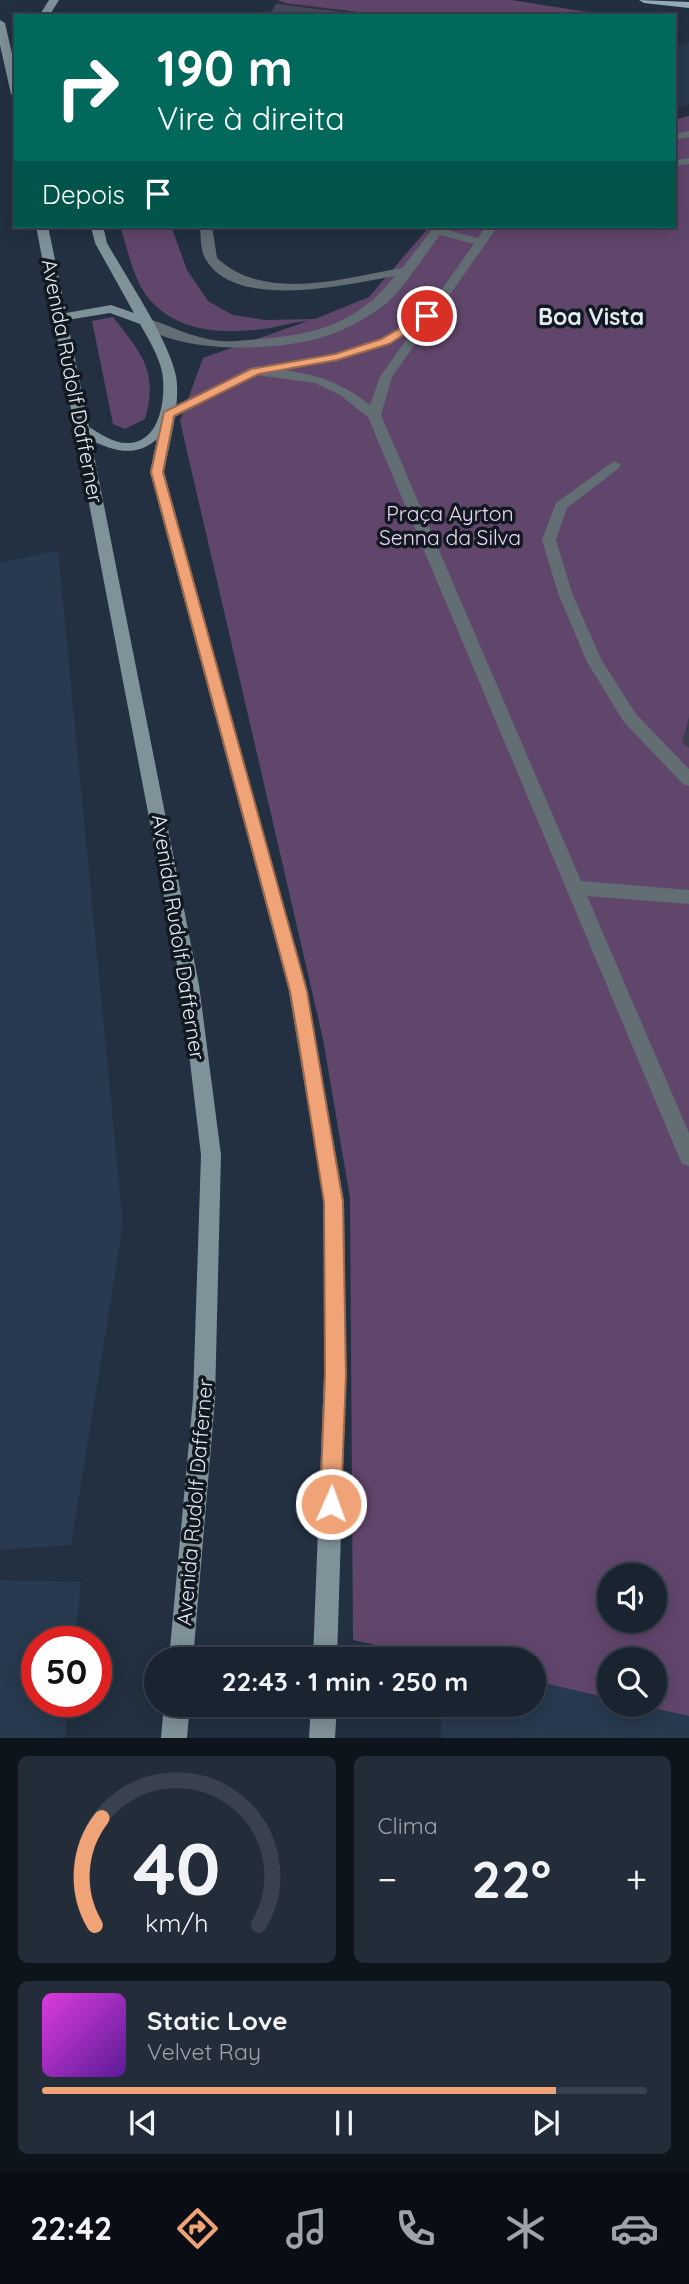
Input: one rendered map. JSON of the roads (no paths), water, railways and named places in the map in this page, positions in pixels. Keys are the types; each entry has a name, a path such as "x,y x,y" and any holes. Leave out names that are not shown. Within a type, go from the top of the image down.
{"main road":[{"path":"644,0 689,5"},
{"path":"0,23 14,85"},
{"name":"Avenida Rudolf Dafferner","path":"42,228 157,800 190,985 211,1155 204,1399 182,1647"},
{"path":"97,228 101,243 157,342 170,377 168,415 157,472 298,991 334,1202 335,1375 325,1647"},
{"path":"60,318 111,309 143,321"},
{"path":"82,429 109,444 135,447 149,442 168,415"},
{"path":"174,1738 176,1717"},
{"path":"322,1738 323,1717"}],"lane":[{"path":"206,228 212,260 231,276 259,285 285,288 405,271"},
{"path":"143,321 173,335 221,345 283,341 317,335 345,324 380,302 439,228 480,242"},
{"path":"374,415 386,377 490,228"},
{"path":"168,415 255,371 337,357 385,341 427,316"},
{"path":"255,371 312,377 345,390 374,415 689,1157"},
{"path":"614,465 561,506 548,540 565,593 595,662 630,718 689,779"},
{"path":"575,888 689,897"}],"district":[{"name":"Boa Vista","path":"591,316"}],"park label":[{"name":"Praça Ayrton Senna da Silva","path":"450,525"}]}
